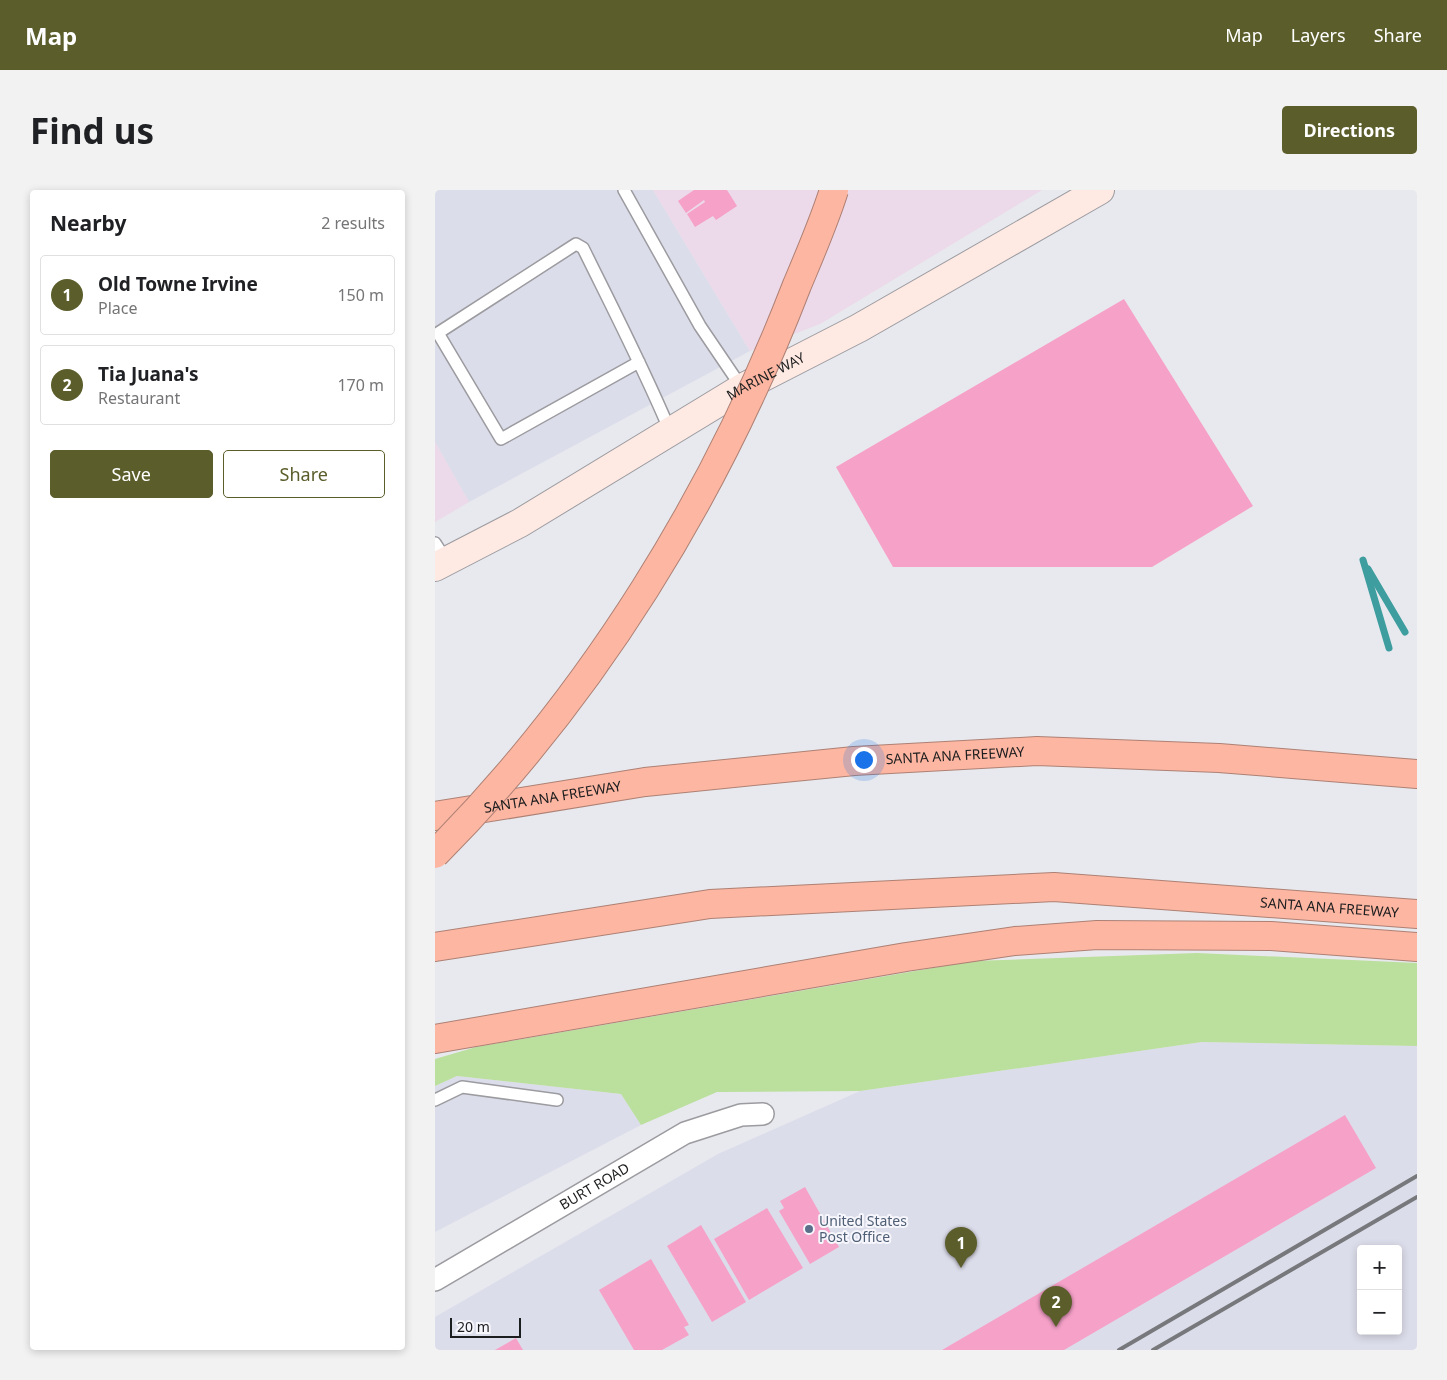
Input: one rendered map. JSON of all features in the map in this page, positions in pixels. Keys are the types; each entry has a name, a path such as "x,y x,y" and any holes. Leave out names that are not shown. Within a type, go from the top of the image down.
{"highway":[{"path":"435,854 521,759 571,695 628,615 684,525 733,433 779,331 834,190"},
{"name":"SANTA ANA FREEWAY","path":"435,816 645,782 854,761 1037,751 1219,758 1417,774"},
{"name":"SANTA ANA FREEWAY","path":"435,947 711,904 1054,887 1417,914"},
{"path":"435,1039 906,957 1015,941 1097,935 1271,936 1417,947"}],"main road":[{"name":"MARINE WAY","path":"439,556 520,523 742,388 859,328 1100,190"}],"street":[{"name":"BURT ROAD","path":"435,1280 685,1133 741,1115 763,1114"}],"lane":[{"path":"624,190 700,326 742,388"},
{"path":"639,362 501,439 437,333 576,244 583,248 639,362 670,431"},
{"path":"435,1100 461,1087 557,1100"}],"shaded area":[{"path":"435,190 653,190 750,351 469,502 435,442"},
{"path":"653,190 1042,190 820,324 750,351"},
{"path":"435,442 469,502 435,522"},
{"path":"1202,1042 1417,1046 1417,1350 435,1350 435,1317 718,1154 860,1091"},
{"path":"457,1076 621,1094 641,1125 435,1232 435,1086"}],"green space":[{"path":"1197,953 1417,963 1417,1046 1202,1042 860,1091 717,1092 641,1125 621,1094 457,1076 435,1086 435,1059 476,1047 973,961"}],"building":[{"path":"694,190 727,190 737,206 716,220 713,216 695,227 687,214 705,202 704,200 686,213 678,201"},
{"path":"1124,299 1253,506 1152,567 893,567 836,467"},
{"path":"1345,1115 1376,1168 1064,1350 942,1350"},
{"name":"United States Post Office","path":"805,1187 839,1247 810,1264 779,1211 784,1208 780,1201"},
{"path":"767,1208 803,1268 749,1300 714,1239"},
{"path":"701,1225 746,1302 712,1322 667,1246"},
{"path":"651,1259 689,1325 684,1327 689,1335 662,1350 634,1350 599,1290"},
{"path":"516,1338 523,1350 495,1350"}],"waterway":[{"path":"1363,560 1389,648"},
{"path":"1368,569 1405,632"}],"railway":[{"path":"1119,1350 1417,1176"},
{"path":"1153,1350 1417,1197"}],"place":[{"name":"United States Post Office","path":"809,1229"},
{"name":"Old Towne Irvine","path":"961,1268"},
{"name":"Tia Juana's","path":"1056,1327"}]}
